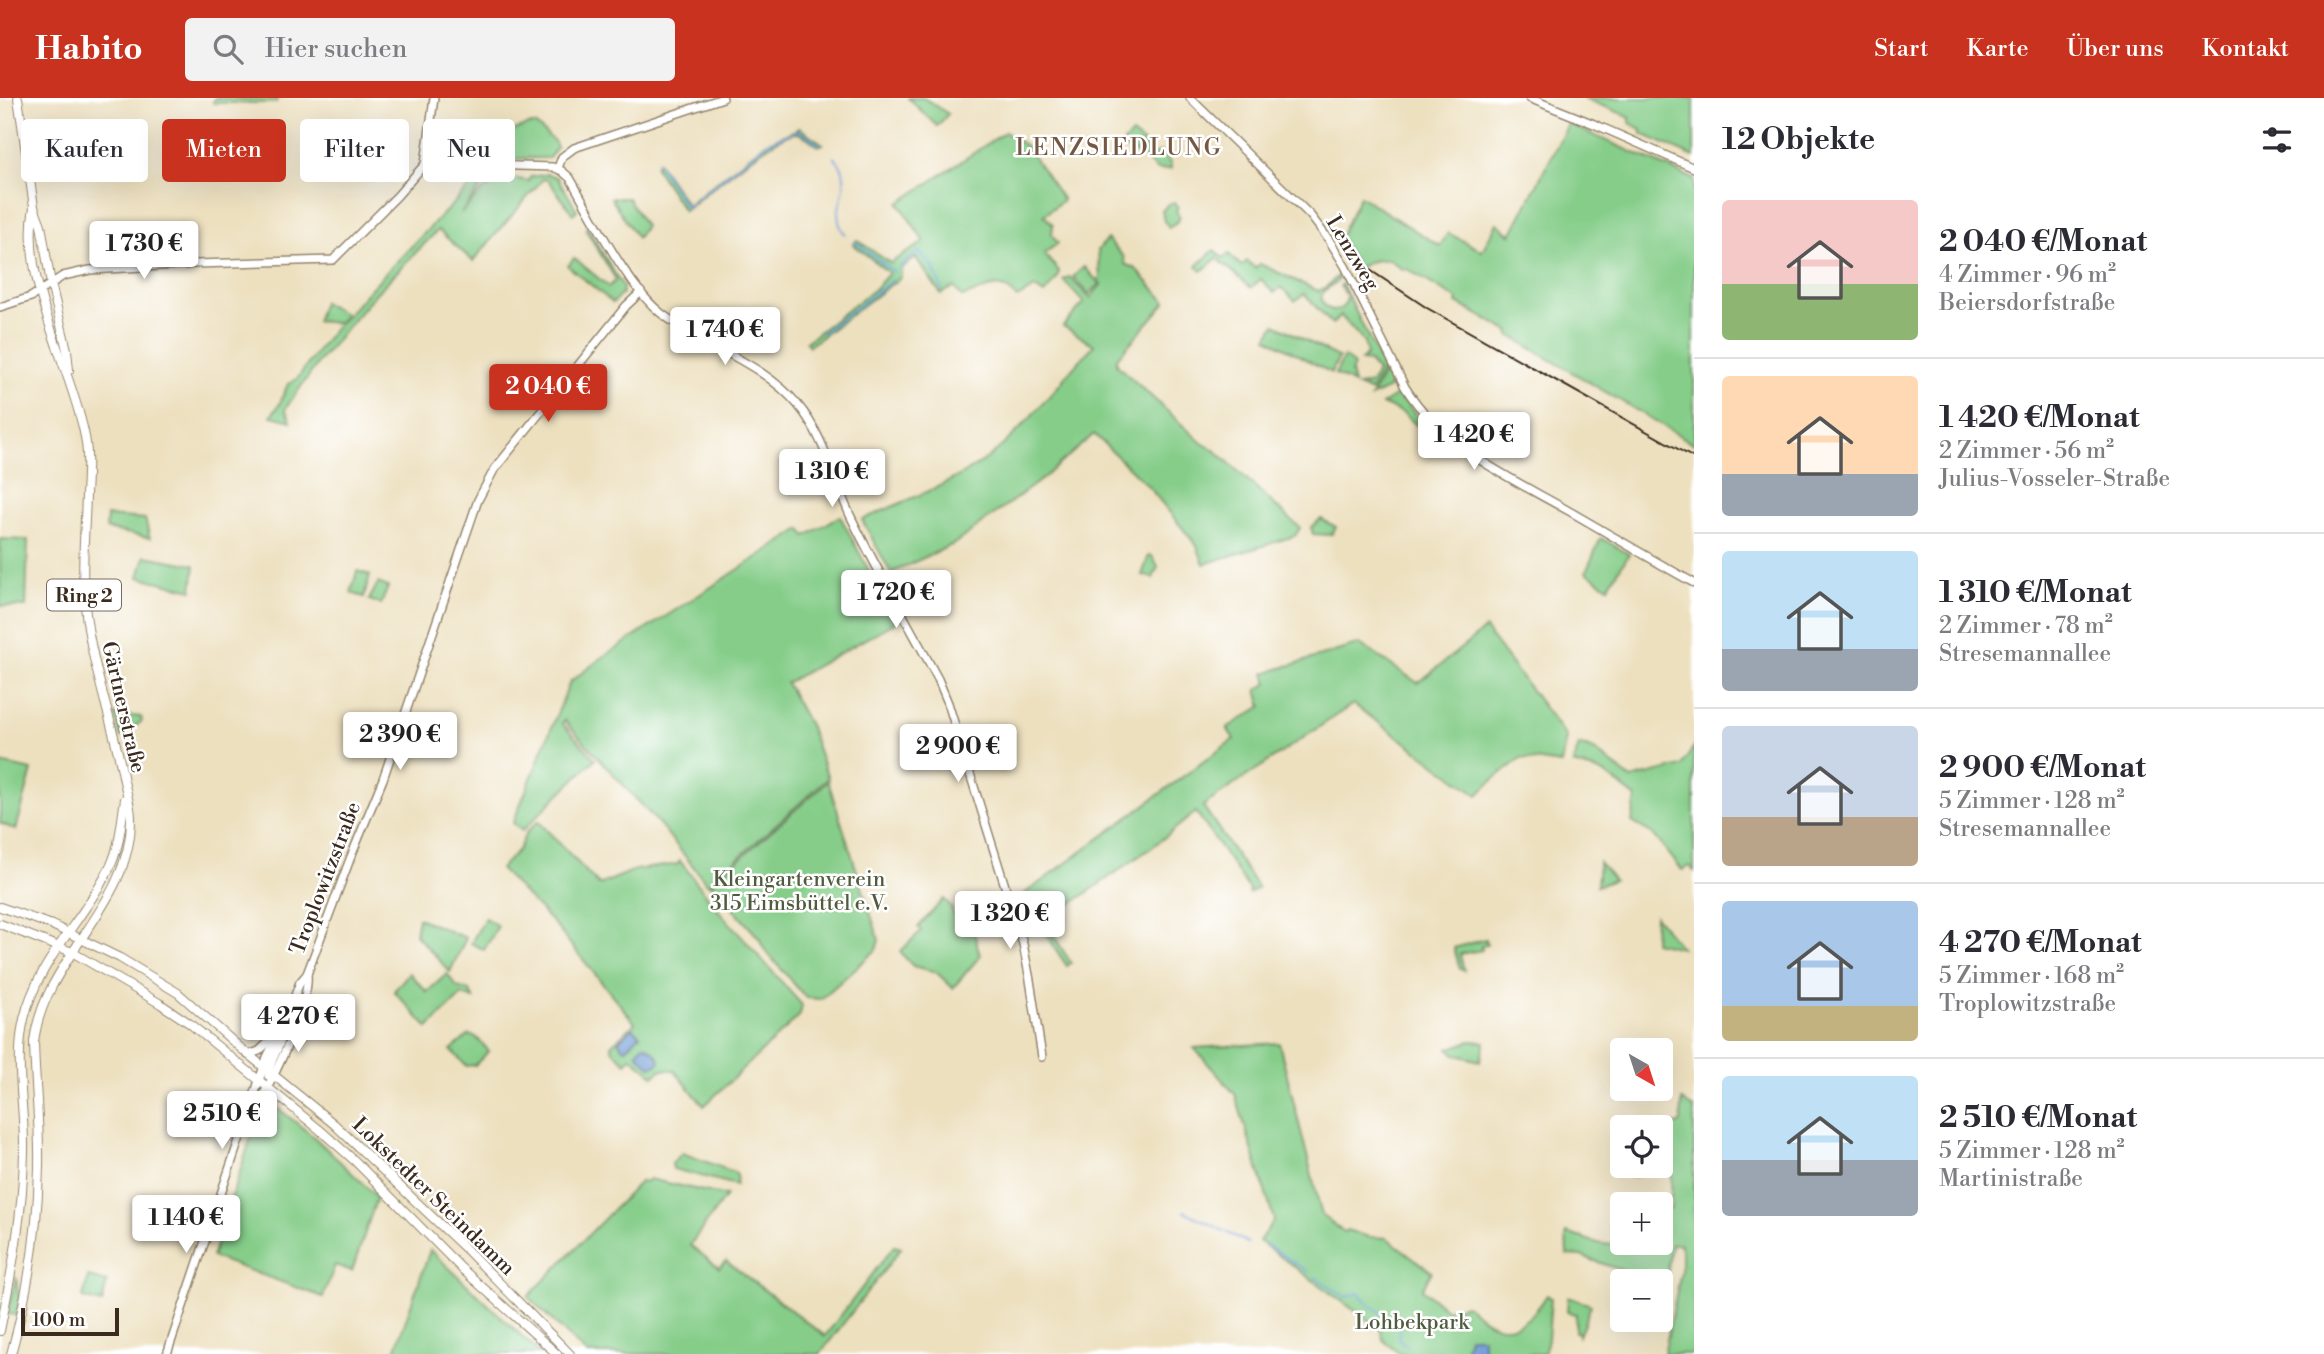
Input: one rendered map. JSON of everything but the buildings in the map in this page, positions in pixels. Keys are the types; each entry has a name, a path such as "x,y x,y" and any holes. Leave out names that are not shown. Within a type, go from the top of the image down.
{"main road":[{"name":"Gärtnerstraße","path":"18,98 34,207 41,225 51,284 67,350 69,376"},
{"name":"Gärtnerstraße","path":"34,207 30,227 41,291 53,339 69,376 85,433 85,607 131,816 124,863 110,895 72,952"},
{"name":"Gärtnerstraße","path":"58,946 113,862 126,796"},
{"path":"0,907 52,925 81,939 120,958 178,993 248,1055 265,1077"},
{"path":"0,924 72,952 190,1023 265,1077"},
{"name":"Ring 2","path":"0,1331 13,1270 23,1196 20,1051 22,1031 30,1000 42,972 58,946"},
{"name":"Ring 2","path":"11,1354 34,1249 38,1199 35,1034 46,998 72,952"},
{"name":"Lokstedter Steindamm","path":"265,1077 355,1161 461,1268 557,1354"},
{"name":"Lokstedter Steindamm","path":"265,1077 334,1124 466,1249 570,1354"}],"street":[{"path":"431,119 434,98"},
{"path":"558,168 562,157 574,148 723,98"},
{"name":"Lenzweg","path":"1190,98 1310,215 1329,240 1345,266 1405,387 1447,437 1471,454 1694,583"},
{"path":"1529,98 1694,168"},
{"path":"515,166 558,168 570,178 641,292 668,318 772,380 793,398 813,427 848,510 948,703 1023,944 1042,1058"},
{"path":"0,307 31,298 63,276 90,270 333,260 423,167"},
{"name":"Troplowitzstraße","path":"265,1077 279,1033 300,982 307,975 383,779 478,500 494,470 626,306 641,292"},
{"name":"Troplowitzstraße","path":"265,1077 297,1022 308,985 307,975"},
{"path":"167,1354 245,1126 283,1037 286,1017"},
{"path":"248,1055 262,1049 279,1033"}],"green space":[{"path":"214,98 277,98 276,103 213,103"},
{"path":"908,98 924,98 948,114 937,126"},
{"path":"1583,98 1694,98 1694,157 1642,134 1642,130 1630,123 1630,117"},
{"path":"1568,124 1694,179 1694,444 1509,335 1510,332 1457,303 1458,300 1407,269 1403,270 1389,259 1372,261 1358,268 1340,237 1360,196 1440,246 1448,233 1482,251 1497,223 1511,235"},
{"path":"536,125 557,147 549,158 515,159 515,130"},
{"path":"800,128 823,144 818,146 798,133 785,136 739,167 684,211 655,167 658,162 687,205 766,143"},
{"path":"1005,132 1027,147 1063,200 1044,215 1053,225 1052,235 1058,243 1044,254 1059,271 1057,279 1044,294 1035,288 1017,298 1011,291 998,286 962,297 954,287 941,294 916,258 901,268 901,277 809,346 806,342 877,287 889,273 853,244 857,240 890,263 924,242 899,203"},
{"path":"1132,134 1145,144 1146,151 1155,155 1161,152 1171,164 1171,169 1157,170 1143,157 1126,148 1124,142"},
{"path":"547,174 557,177 577,210 573,214 548,180 543,179 473,261 438,230 376,293 320,360 285,409 291,421 271,416 288,384 297,379 330,334 372,287 474,182 481,182 481,187 461,213 485,188 489,188 488,182 515,182 515,179 529,181 530,177"},
{"path":"611,198 628,198 645,226 637,238"},
{"path":"1174,203 1178,207 1176,211 1180,217 1169,227 1164,221 1162,211 1168,204"},
{"path":"587,227 623,287 622,294 613,303 568,266 574,258 609,287 616,280 586,230"},
{"path":"1107,239 1124,257 1125,264 1136,269 1166,302 1117,358 1117,365 1300,528 1295,536 1204,564 1197,546 1149,487 1094,434 1042,479 954,544 891,573 862,520 932,490 982,462 1014,435 1063,381 1094,345 1063,326 1084,303 1063,280 1069,277 1090,298 1101,285 1098,280 1098,250"},
{"path":"1214,250 1223,258 1229,254 1241,266 1247,261 1255,268 1260,264 1318,291 1338,276 1339,280 1324,291 1323,302 1330,309 1341,309 1347,296 1340,286 1342,284 1384,369 1371,392 1358,386 1372,383 1377,371 1369,362 1361,361 1367,354 1364,342 1341,316 1332,324 1304,294 1295,301 1281,287 1274,293 1261,279 1251,288 1217,258 1202,271 1197,266"},
{"path":"1084,267 1100,284 1089,294 1073,277"},
{"path":"323,302 345,314 339,323 316,321"},
{"path":"1275,324 1339,358 1331,373 1267,338"},
{"path":"1344,357 1354,365 1351,373 1354,384 1335,374"},
{"path":"1386,370 1390,379 1389,388 1371,397"},
{"path":"1397,395 1434,437 1432,440 1418,432 1420,428 1403,413 1382,404"},
{"path":"107,516 145,519 150,538 106,529"},
{"path":"840,516 896,622 786,683 809,725 828,778 708,885 661,826 564,720 562,723 595,759 522,831 513,823 570,682 603,657 801,529 806,536"},
{"path":"1321,519 1336,527 1331,535 1313,534 1311,527"},
{"path":"1601,538 1629,554 1608,587 1586,572"},
{"path":"0,539 28,540 26,607 0,606"},
{"path":"1149,555 1158,567 1153,578 1142,575"},
{"path":"145,556 195,565 192,590 139,577"},
{"path":"357,571 370,575 364,597 351,593"},
{"path":"378,583 388,587 381,604 369,600"},
{"path":"1485,629 1566,737 1561,764 1521,758 1478,795 1353,704 1203,806 1258,888 1249,893 1249,889 1196,812 1155,845 1028,934 1019,898 1234,739 1227,728 1262,706 1257,690 1268,683 1265,673 1360,644 1418,683"},
{"path":"115,714 141,717 142,721 121,737"},
{"path":"1579,745 1594,750 1631,779 1682,766 1694,746 1694,871 1689,866 1682,870 1653,834 1632,822 1636,798 1604,773 1573,764"},
{"path":"0,763 32,770 16,830 0,823"},
{"name":"Kleingartenverein 315 Eimsbüttel e.V.","path":"828,781 879,940 876,950 821,999 806,998 764,949 759,938 711,884"},
{"path":"538,821 599,885 635,870 678,864 680,861 719,911 802,1005 800,1015 704,1106 674,1070 660,1070 654,1076 631,1057 626,1063 613,1051 611,1045 635,1023 554,924 500,869 519,849 526,833"},
{"path":"1599,862 1614,880 1597,886"},
{"path":"944,899 952,910 958,933 974,932 980,956 953,988 936,972 913,966 900,952 921,931 918,927"},
{"path":"1655,916 1681,948 1654,942"},
{"path":"418,918 466,938 450,972 415,934"},
{"path":"485,918 498,926 484,950 471,943"},
{"path":"1052,933 1071,963 1067,966 1047,936"},
{"path":"1485,939 1487,945 1481,946 1482,950 1460,954 1464,971 1460,969 1454,948"},
{"path":"409,973 427,992 447,974 457,987 470,991 474,999 462,995 428,1028 394,991"},
{"path":"469,1035 476,1037 489,1051 475,1065 466,1066 451,1050"},
{"path":"1470,1041 1485,1042 1480,1061 1457,1055 1448,1049"},
{"name":"Lohbekpark","path":"1279,1043 1322,1216 1344,1232 1347,1230 1369,1237 1387,1238 1432,1272 1422,1289 1447,1310 1466,1305 1488,1322 1498,1326 1515,1326 1530,1317 1547,1295 1551,1298 1548,1339 1544,1354 1400,1354 1383,1340 1380,1329 1259,1241 1274,1220 1235,1094 1194,1048"},
{"path":"1682,1100 1694,1109 1694,1354 1664,1354 1669,1332 1673,1332 1673,1311 1681,1272 1681,1244 1673,1244 1671,1192 1673,1125 1681,1122"},
{"path":"279,1109 314,1137 377,1197 352,1271 335,1265 323,1297 212,1257 259,1113"},
{"path":"682,1153 734,1172 737,1175 736,1185 673,1169 672,1163"},
{"path":"649,1179 726,1196 690,1245 719,1268 726,1261 825,1336 894,1246 901,1248 820,1354 587,1354 528,1297 641,1181"},
{"path":"1566,1233 1610,1244 1610,1255 1670,1255 1668,1269 1618,1269 1581,1256 1567,1255"},
{"path":"430,1250 541,1354 394,1354"},
{"path":"16,1277 19,1298 17,1315 7,1314"},
{"path":"88,1277 107,1282 102,1303 83,1298"},
{"path":"1568,1297 1591,1305 1579,1336 1578,1332 1575,1332 1576,1314 1567,1312"}],"water":[{"path":"633,1028 640,1035 626,1049 623,1048 618,1041"},
{"path":"644,1045 654,1052 660,1062 651,1067 636,1053"},
{"path":"1469,1337 1483,1337 1483,1354 1464,1354"}],"waterway":[{"path":"657,162 686,207 767,143 800,131 820,145"},
{"path":"834,157 843,171 844,188 838,219 846,235"},
{"path":"855,242 894,272"},
{"path":"900,268 919,252 932,265 942,289"},
{"path":"822,333 893,280"},
{"path":"1184,1211 1248,1243"},
{"path":"1267,1245 1309,1272"},
{"path":"1315,1277 1346,1297 1359,1293 1369,1305 1400,1325 1398,1338 1408,1347"}],"railway":[{"path":"1370,270 1427,308 1694,458"}],"district":[{"name":"LENZSIEDLUNG","path":"1119,147"}]}
